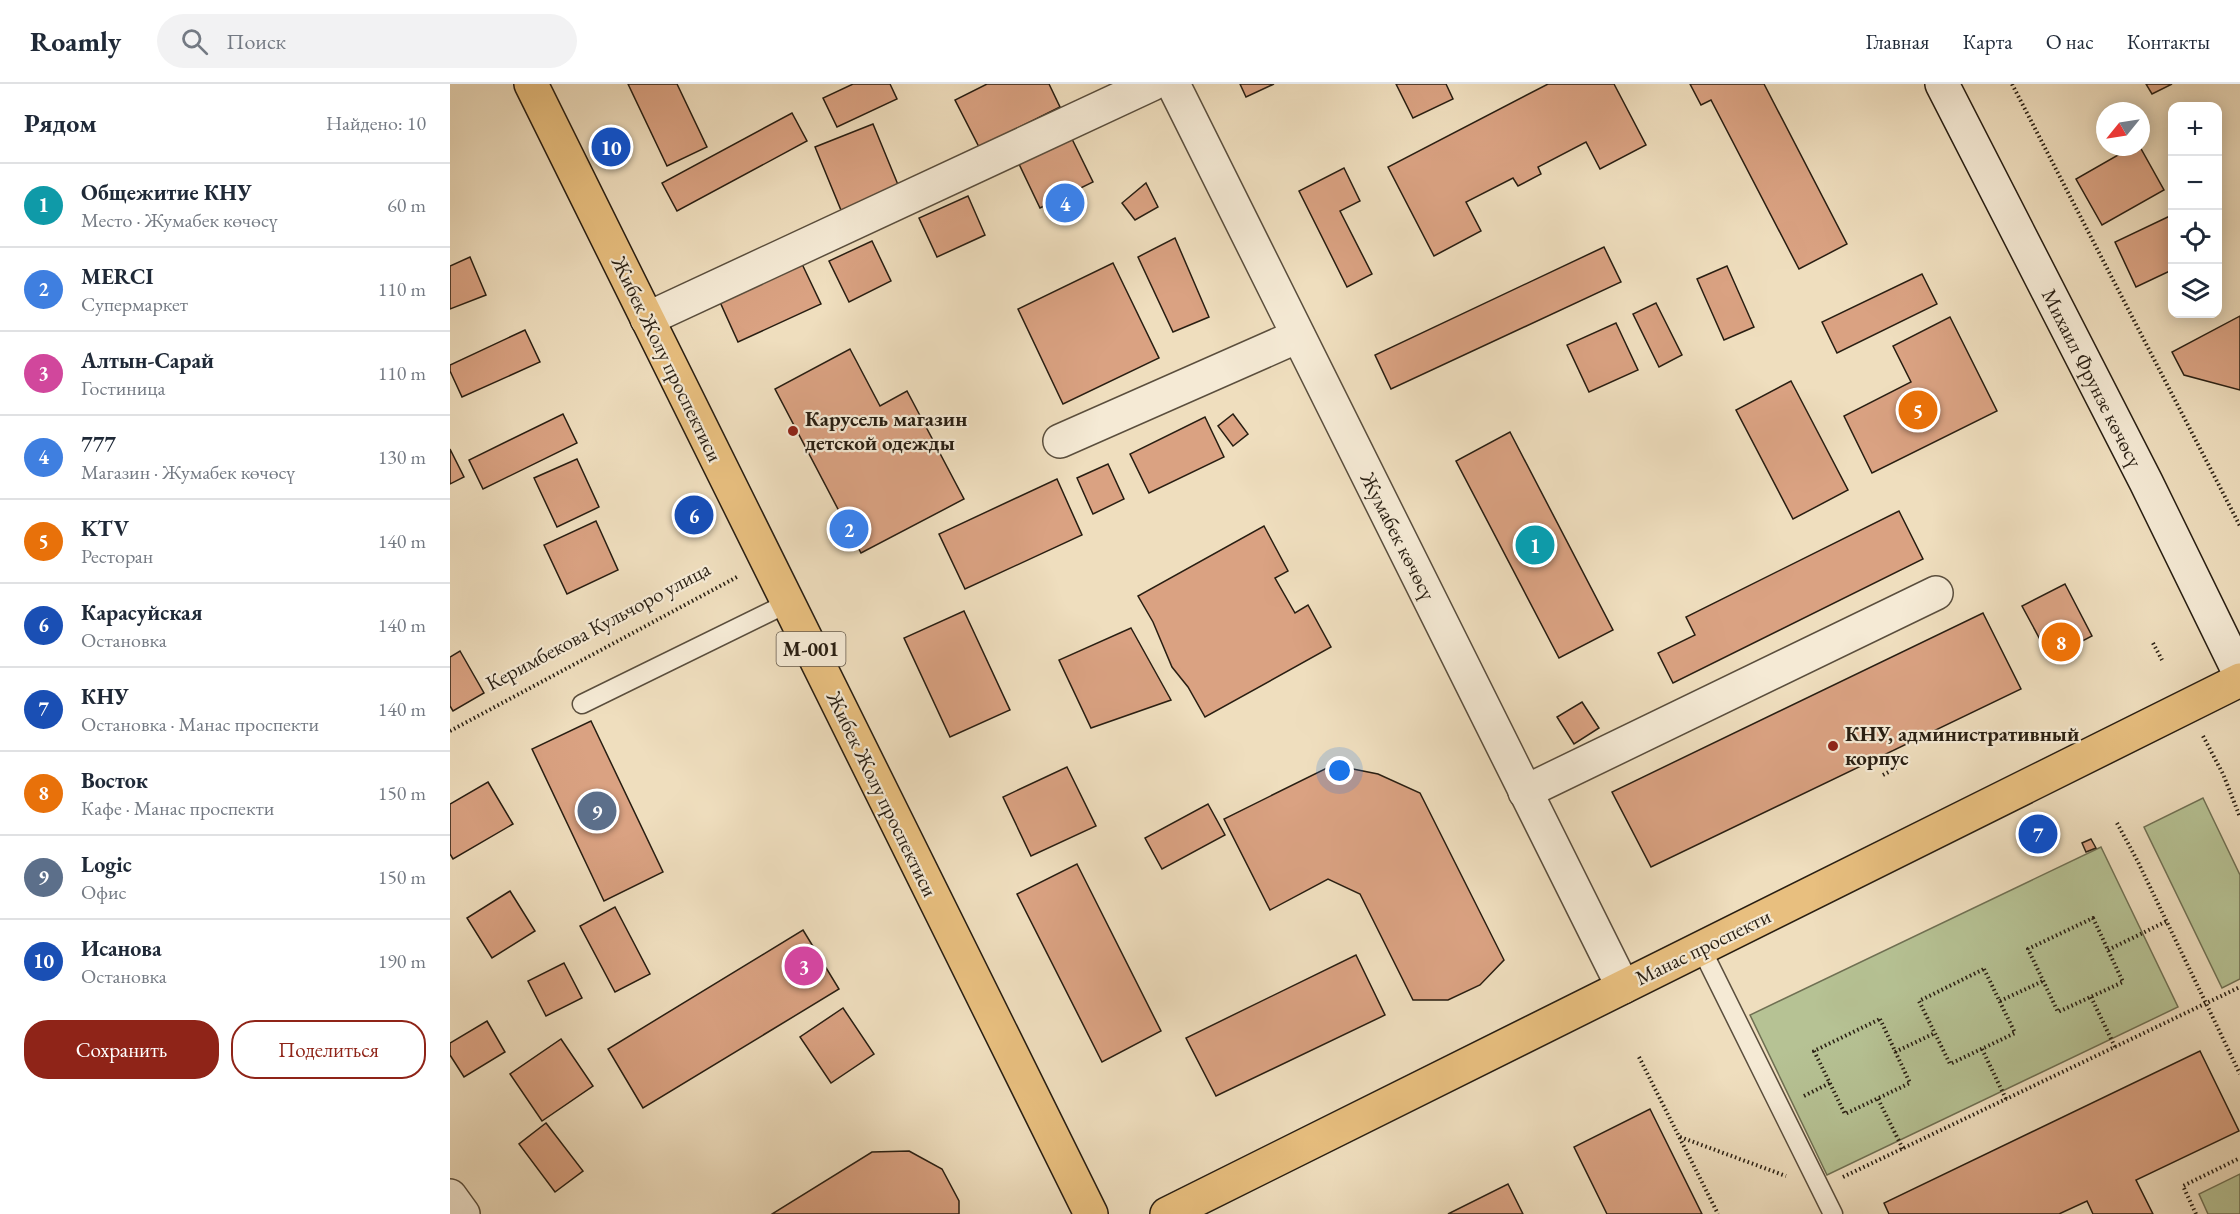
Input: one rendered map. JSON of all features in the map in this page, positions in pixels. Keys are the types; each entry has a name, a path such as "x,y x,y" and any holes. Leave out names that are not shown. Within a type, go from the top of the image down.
{"main road":[{"name":"Жибек Жолу проспектиси","path":"531,84 1090,1214"},
{"name":"Манас проспекти","path":"1167,1214 2240,681"}],"street":[{"path":"647,319 1152,84"},
{"name":"Жумабек көчөсү","path":"1173,84 1623,987"},
{"name":"Михаил Фрунзе көчөсү","path":"1942,84 2140,472 2240,674"},
{"path":"1060,441 1298,336"},
{"path":"1526,792 1936,592"},
{"path":"450,1196 463,1214"}],"lane":[{"path":"582,704 788,603"},
{"path":"1701,948 1833,1214"}],"path":[{"path":"2012,84 2240,526"},
{"name":"Керимбекова Кульчоро улица","path":"450,731 705,592 768,562"},
{"path":"2153,643 2162,660"},
{"path":"2202,735 2223,774 2240,817"},
{"path":"1883,775 1896,768"},
{"path":"2117,823 2240,1074"},
{"path":"2093,918 2123,982 2058,1012 2043,981 2028,949 2093,918"},
{"path":"2108,950 2167,921"},
{"path":"1984,969 2015,1033 1950,1064 1935,1033 1919,1001 1984,969"},
{"path":"2000,1001 2043,981"},
{"path":"1680,1137 1820,1188 2240,987"},
{"path":"2091,997 2115,1047"},
{"path":"1880,1019 1911,1083 1878,1099 1845,1114 1814,1051 1880,1019"},
{"path":"1895,1052 1935,1033"},
{"path":"1982,1049 2006,1099"},
{"path":"1639,1056 1718,1214"},
{"path":"1878,1099 1903,1149"},
{"path":"2196,1214 2183,1186 2240,1158"}],"green space":[{"path":"2203,798 2240,875 2240,979 2222,988 2144,827"},
{"path":"2101,847 2178,1007 1827,1175 1750,1015"},
{"path":"2240,1174 2240,1214 2208,1214 2199,1194"}],"building":[{"path":"628,84 677,84 707,147 667,166"},
{"path":"853,84 890,84 897,99 837,127 823,98"},
{"path":"987,84 1049,84 1060,107 979,147 955,100"},
{"path":"1240,84 1274,84 1246,97"},
{"path":"1396,84 1446,84 1453,99 1413,118"},
{"path":"1548,84 1614,84 1646,145 1600,169 1586,142 1538,167 1541,174 1518,186 1513,178 1466,202 1481,231 1434,256 1388,167"},
{"path":"1690,84 1764,84 1847,244 1799,269 1711,100 1701,105"},
{"path":"2146,84 2172,84 2152,94"},
{"path":"792,113 807,141 677,211 662,183"},
{"path":"873,124 901,192 843,215 815,147"},
{"path":"1072,139 1093,182 1040,208 1019,164"},
{"path":"2116,156 2145,156 2164,190 2102,225 2076,179"},
{"path":"1344,168 1360,201 1340,211 1372,274 1347,287 1299,191"},
{"path":"1146,183 1158,207 1135,220 1122,203"},
{"path":"968,196 985,235 937,257 919,218"},
{"path":"2168,217 2168,272 2136,287 2115,242"},
{"path":"1175,238 1209,317 1173,332 1138,257"},
{"path":"872,241 891,281 849,302 829,261"},
{"path":"1604,247 1621,282 1391,389 1375,355"},
{"path":"470,257 486,295 450,309 450,266"},
{"path":"1113,263 1159,358 1063,404 1018,309"},
{"path":"802,264 821,304 738,342 720,302"},
{"path":"1727,266 1754,327 1724,340 1697,279"},
{"path":"1922,274 1937,304 1837,353 1822,322"},
{"path":"1656,303 1682,355 1659,367 1633,314"},
{"path":"2240,316 2240,390 2184,375 2172,352"},
{"path":"1950,317 1997,411 1872,473 1844,416 1911,382 1893,346"},
{"path":"1616,323 1638,370 1589,392 1567,345"},
{"path":"525,330 540,362 462,397 450,371 450,365"},
{"path":"850,349 880,406 907,391 964,499 861,553 775,389"},
{"path":"1791,381 1848,490 1793,519 1736,410"},
{"path":"563,414 577,443 483,489 469,460"},
{"path":"1233,414 1248,434 1233,446 1218,426"},
{"path":"1205,417 1224,457 1149,493 1130,454"},
{"path":"1510,432 1613,630 1559,658 1456,461"},
{"path":"450,449 464,477 450,484"},
{"path":"577,459 599,507 557,527 534,478"},
{"path":"1108,464 1124,499 1093,514 1077,478"},
{"path":"1057,479 1082,535 965,589 939,534"},
{"path":"1899,511 1923,559 1673,683 1658,653 1695,635 1686,617"},
{"path":"596,521 618,570 567,594 544,545"},
{"path":"1264,526 1288,571 1275,578 1295,613 1308,605 1331,647 1205,717 1188,687 1172,667 1153,622 1138,596"},
{"path":"2065,584 2092,636 2050,658 2022,606"},
{"path":"964,611 1010,710 950,737 904,638"},
{"path":"1983,613 2021,689 1651,867 1612,792"},
{"path":"1131,628 1171,700 1091,728 1059,660"},
{"path":"460,651 484,693 453,711 450,706 450,657"},
{"path":"1582,702 1599,728 1574,744 1557,717"},
{"path":"591,721 663,872 604,901 532,749"},
{"path":"1333,765 1378,774 1420,793 1504,960 1480,985 1448,1000 1413,1000 1360,894 1328,879 1270,910 1224,819"},
{"path":"1067,767 1096,826 1031,856 1003,797"},
{"path":"488,782 513,824 453,859 450,854 450,804"},
{"path":"1208,804 1225,835 1162,869 1145,838"},
{"path":"2091,839 2096,848 2086,852 2082,843"},
{"path":"1077,864 1161,1031 1102,1062 1017,894"},
{"path":"510,891 535,931 492,958 467,918"},
{"path":"615,907 650,974 615,992 580,926"},
{"path":"803,930 839,989 643,1108 608,1049"},
{"path":"1356,955 1385,1015 1216,1096 1186,1038"},
{"path":"564,963 582,998 546,1016 528,981"},
{"path":"843,1008 874,1054 831,1083 800,1037"},
{"path":"487,1021 505,1052 464,1077 450,1055 450,1043"},
{"path":"561,1039 593,1086 542,1121 510,1074"},
{"path":"2200,1051 2239,1131 2136,1180 2153,1214 2093,1214 2087,1201 2059,1214 1889,1214 1884,1203"},
{"path":"1650,1109 1702,1214 1607,1214 1574,1147"},
{"path":"546,1123 583,1171 555,1192 519,1144"},
{"path":"909,1151 942,1169 959,1201 959,1214 772,1214 872,1152"},
{"path":"1508,1184 1523,1214 1448,1214"}],"place":[{"name":"Исанова","path":"611,147"},
{"name":"777","path":"1065,203"},
{"name":"KTV","path":"1918,410"},
{"name":"Карусель магазин детской одежды","path":"793,431"},
{"name":"Карасуйская","path":"694,515"},
{"name":"MERCI","path":"849,529"},
{"name":"Общежитие КНУ","path":"1535,545"},
{"name":"Восток","path":"2061,642"},
{"name":"КНУ, административный корпус","path":"1833,746"},
{"name":"Logic","path":"597,811"},
{"name":"КНУ","path":"2038,834"},
{"name":"Алтын-Сарай","path":"804,966"}]}
